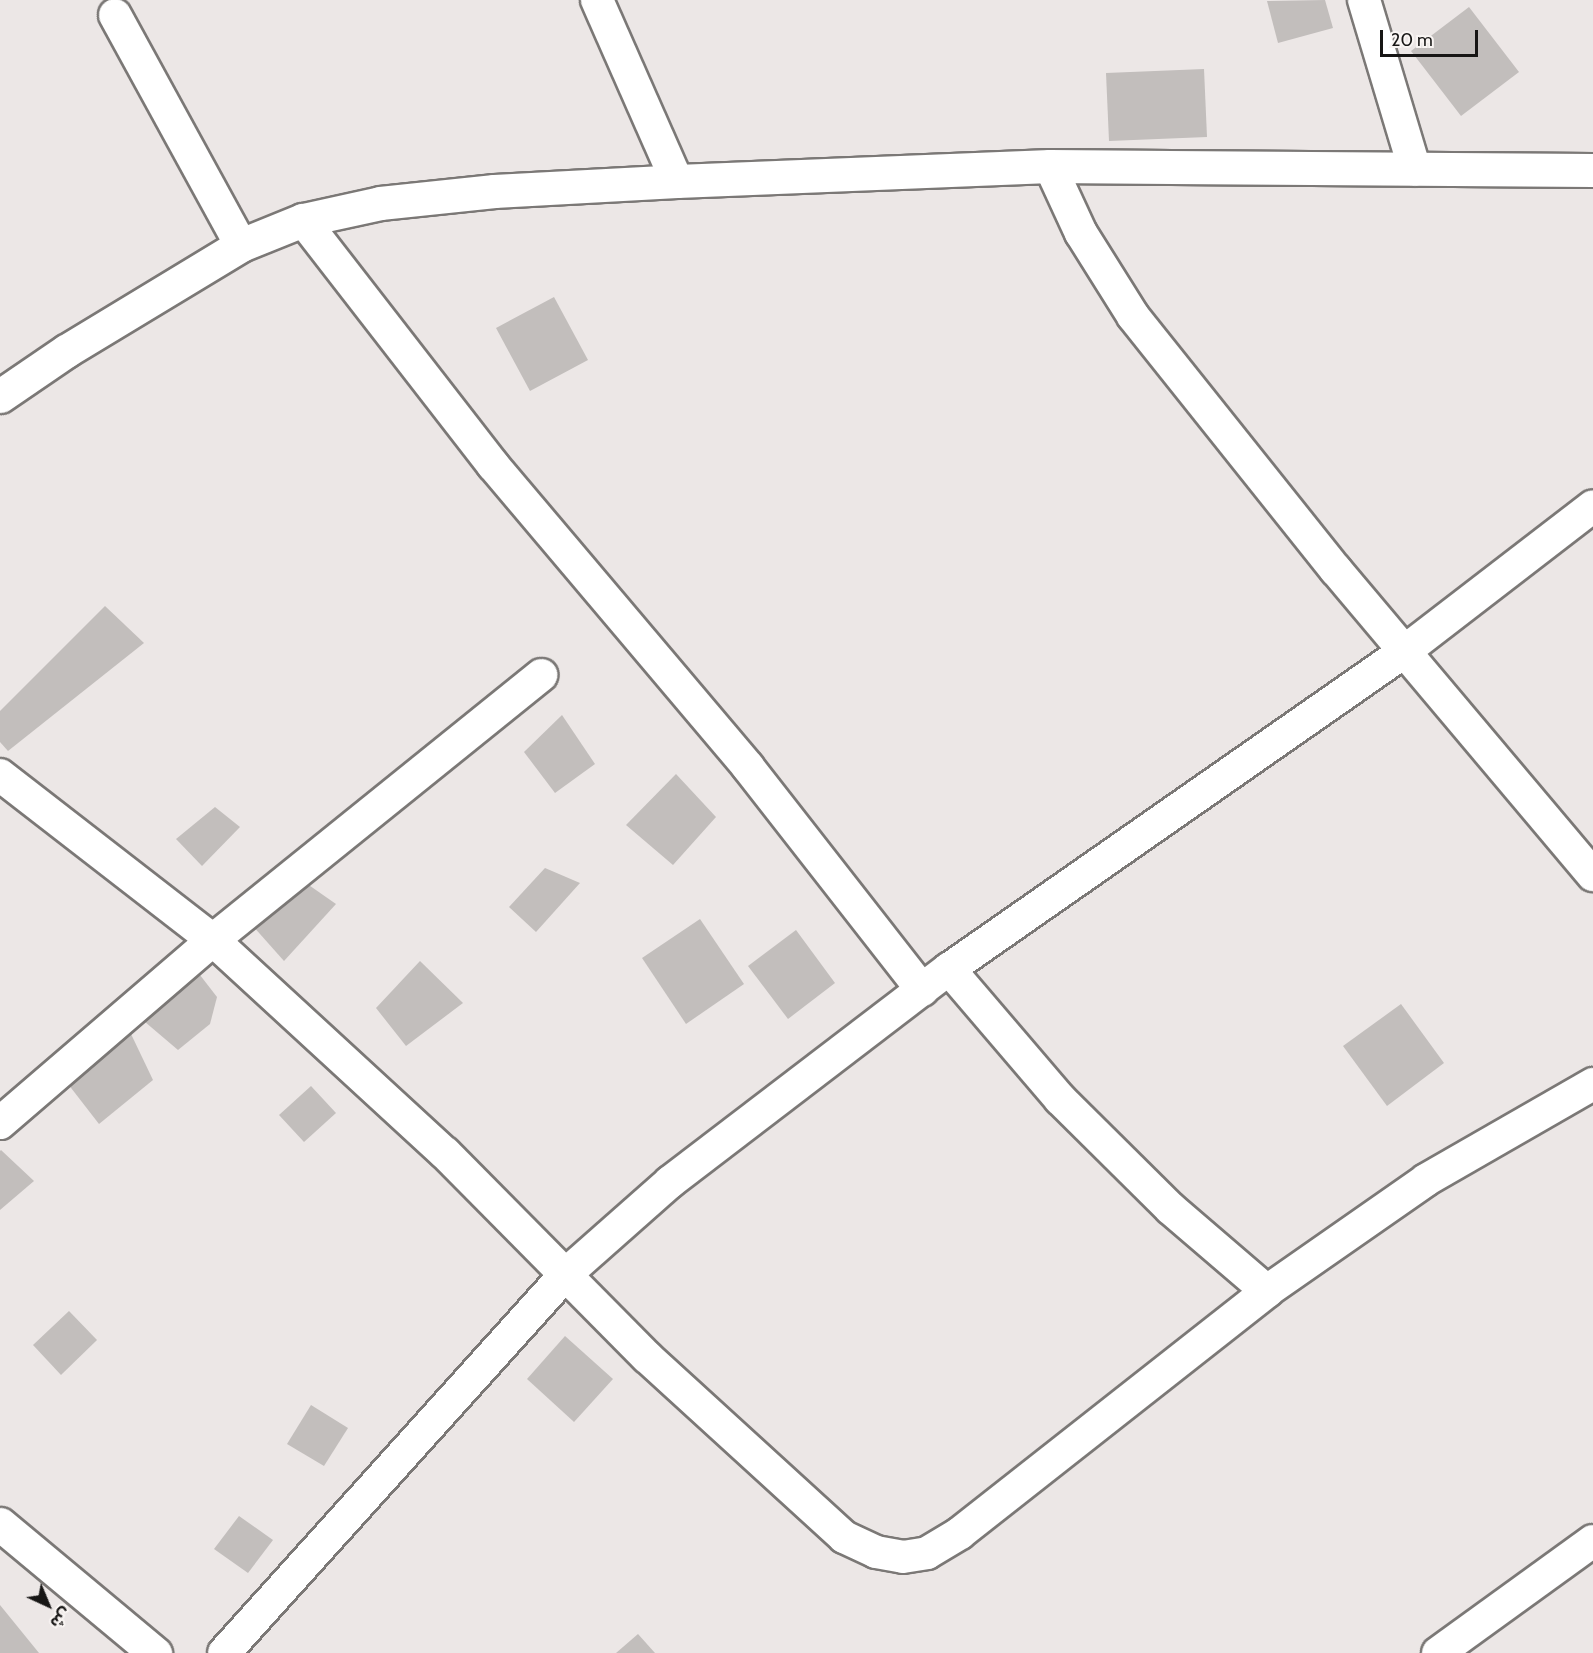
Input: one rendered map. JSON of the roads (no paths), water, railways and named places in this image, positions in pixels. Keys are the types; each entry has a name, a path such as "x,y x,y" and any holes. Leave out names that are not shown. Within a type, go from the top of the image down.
{"street":[{"path":"597,0 677,181"},
{"path":"1364,0 1415,170"},
{"path":"115,15 241,245"},
{"path":"1050,166 1081,233 1132,316 1405,651 1593,875"},
{"path":"0,396 66,351 241,245 303,220 380,203 435,195 677,181 1050,166 1593,170"},
{"path":"303,220 492,465 748,767 922,990"},
{"path":"224,1653 565,1275 670,1182 948,969 1405,651 1593,506"},
{"path":"0,1123 213,940 542,675"},
{"path":"0,775 213,940 445,1153 647,1357 844,1537 876,1552 903,1557 927,1553 960,1533 1267,1291 1426,1180 1593,1084"},
{"path":"948,969 1060,1099 1170,1208 1267,1291"},
{"path":"0,1524 155,1653"},
{"path":"1438,1653 1593,1541"}]}
